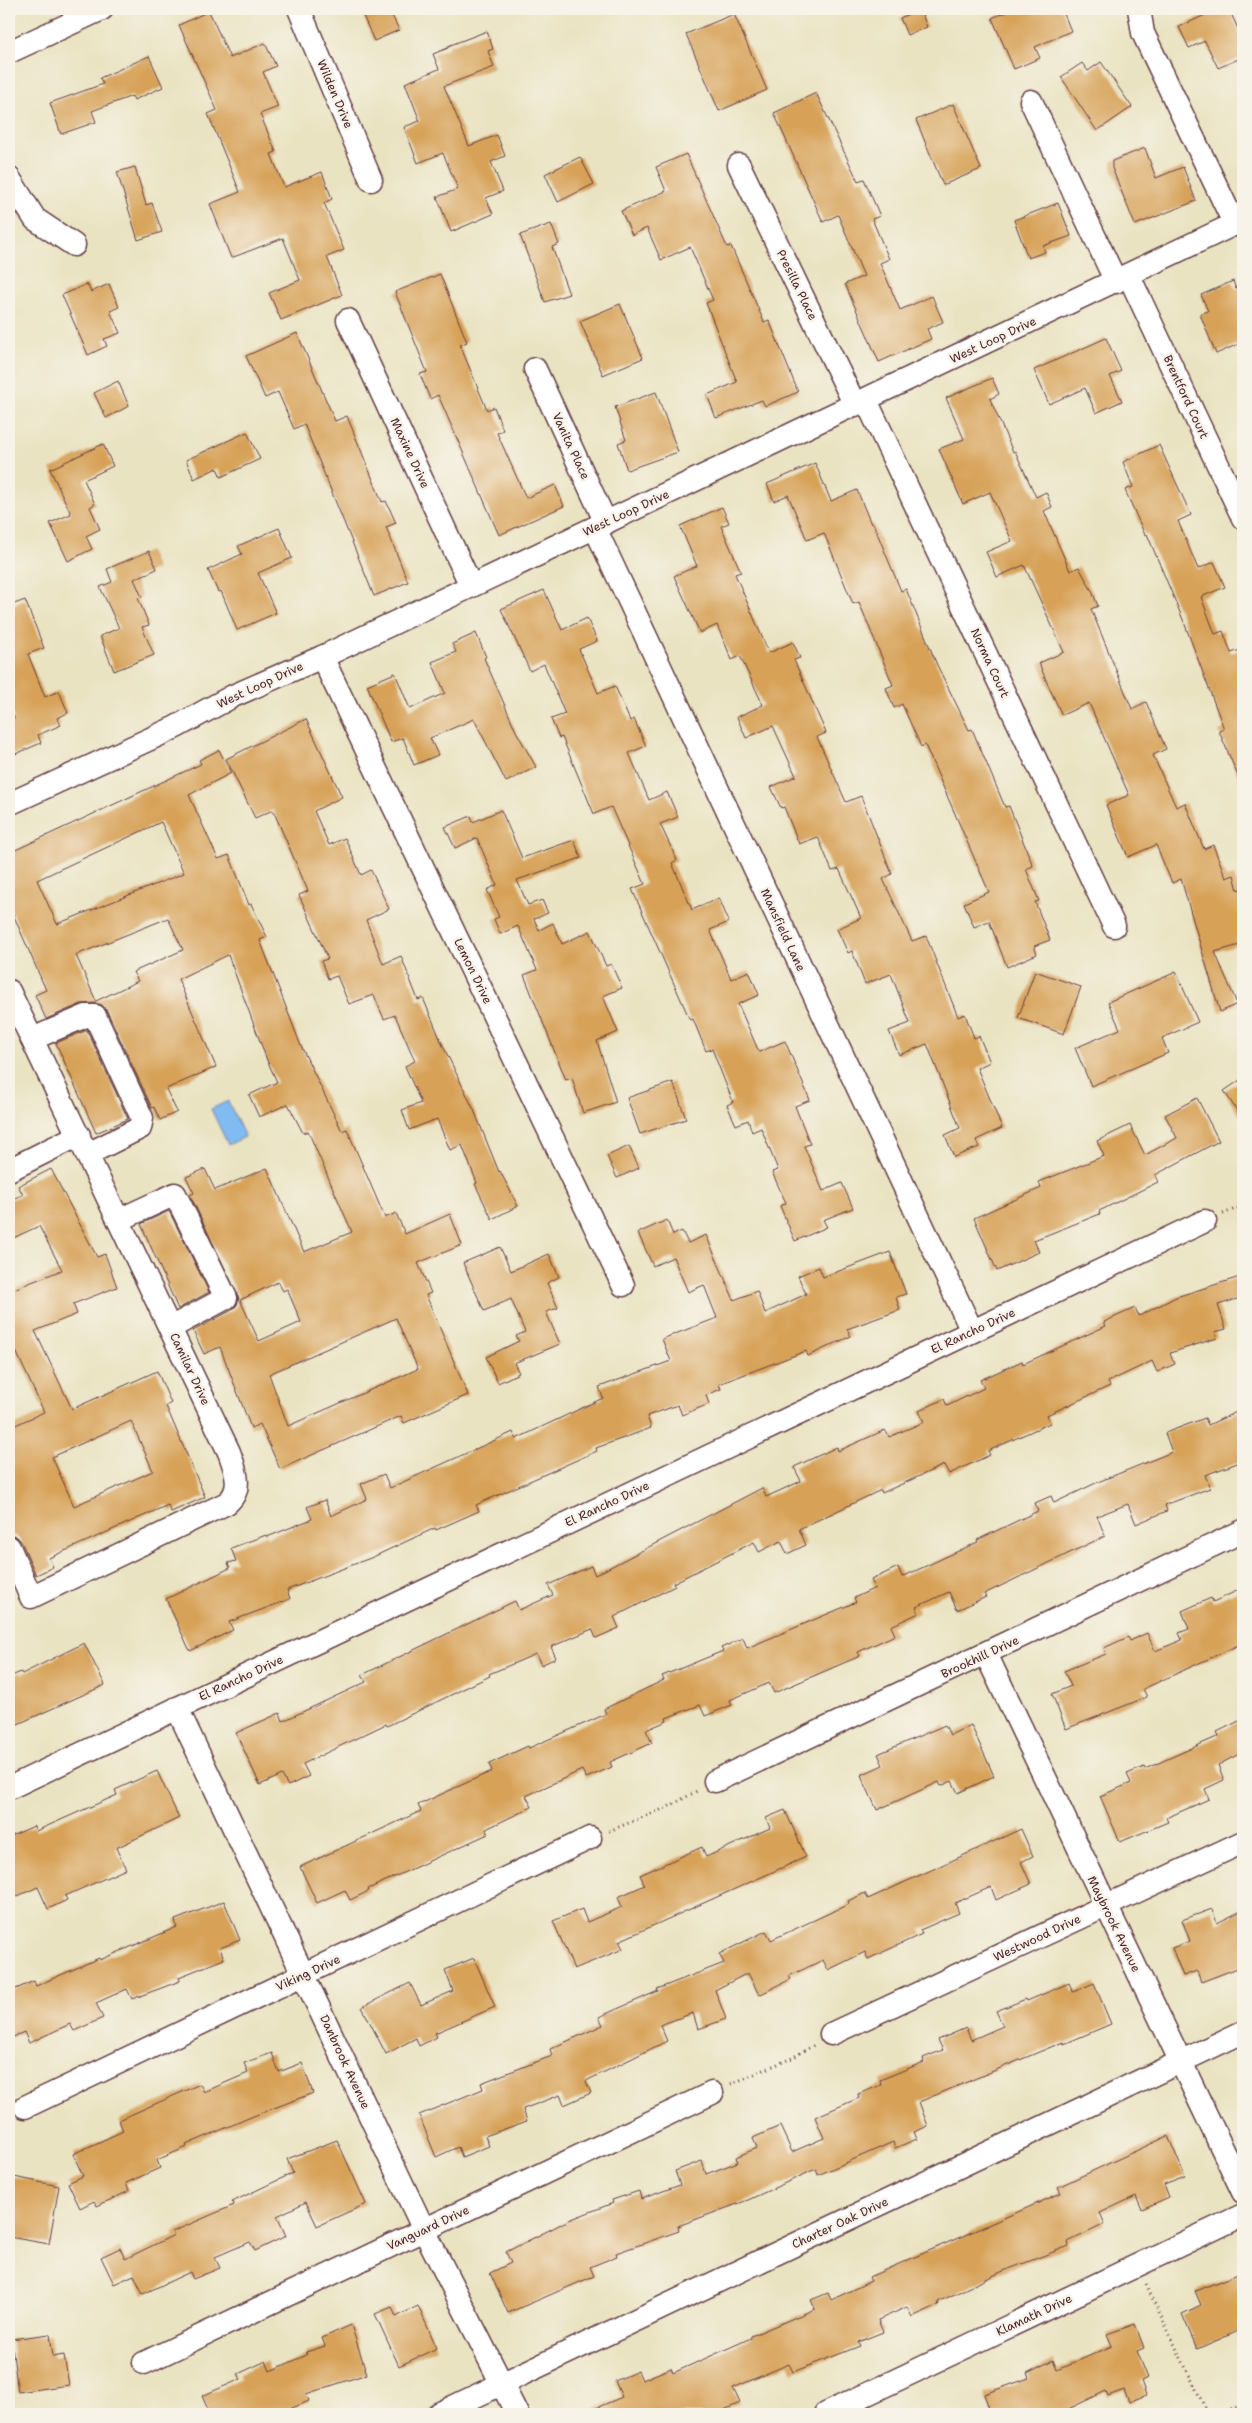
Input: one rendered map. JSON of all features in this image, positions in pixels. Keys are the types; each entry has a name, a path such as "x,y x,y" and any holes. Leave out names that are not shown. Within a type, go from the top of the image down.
{"street":[{"path":"9,52 102,9"},
{"name":"Wilden Drive","path":"299,9 371,180"},
{"path":"1139,9 1142,32 1239,222"},
{"name":"Brentford Court","path":"1031,101 1243,518"},
{"name":"Presilla Place","path":"739,165 860,402"},
{"path":"9,178 35,219 74,245"},
{"name":"West Loop Drive","path":"9,804 176,727 232,696 322,657 1239,222"},
{"name":"Maxine Drive","path":"348,320 472,586"},
{"name":"Vanita Place","path":"536,369 600,526"},
{"name":"Norma Court","path":"860,402 1114,926"},
{"name":"Mansfield Lane","path":"600,526 972,1331"},
{"name":"Lemon Drive","path":"322,657 623,1285"},
{"name":"Camilar Drive","path":"9,991 229,1452 237,1474 236,1490 232,1498 31,1597 9,1547"},
{"path":"9,1170 140,1128 142,1118 95,1016 86,1016 32,1038"},
{"path":"119,1220 175,1194 226,1298 170,1328"},
{"name":"El Rancho Drive","path":"9,1788 1205,1222"},
{"name":"Brookhill Drive","path":"715,1780 986,1654 1243,1531"},
{"name":"Maybrook Avenue","path":"986,1654 1243,2192"},
{"name":"Danbrook Avenue","path":"176,1708 424,2230 517,2414"},
{"name":"Viking Drive","path":"25,2107 590,1838"},
{"name":"Westwood Drive","path":"831,2034 1243,1842"},
{"name":"Charter Oak Drive","path":"438,2414 1243,2032"},
{"name":"Vanguard Drive","path":"144,2363 712,2093"},
{"name":"Klamath Drive","path":"825,2414 1243,2215"}],"path":[{"path":"590,1838 668,1807 715,1780"},
{"path":"712,2093 792,2058 831,2034"},
{"path":"1137,2266 1208,2414"},
{"path":"1222,2414 1242,2405 1242,2414"}],"water":[{"path":"228,1101 245,1137 228,1145 211,1109"}],"building":[{"path":"360,9 389,9 399,30 374,41"},
{"path":"920,9 927,27 907,35 900,18"},
{"path":"1013,9 1062,9 1071,31 1035,47 1040,58 1014,69 992,18"},
{"path":"1218,9 1229,9 1243,40 1243,57 1218,68 1205,41 1189,48 1179,27"},
{"path":"209,11 230,58 265,43 276,66 263,72 278,107 260,114 276,152 271,154 284,187 322,172 332,199 324,203 344,250 327,257 342,295 281,320 269,293 300,280 283,238 231,258 210,204 240,192 208,114 217,110 179,25"},
{"path":"734,14 767,90 719,111 686,34"},
{"path":"487,31 493,49 488,51 494,67 444,86 469,146 497,135 505,156 491,162 503,191 486,198 493,214 451,232 437,197 458,189 443,153 418,163 404,127 420,121 405,83 439,69 433,54"},
{"path":"149,56 163,87 134,100 132,96 92,111 96,122 61,134 50,103 103,84 100,78"},
{"path":"1101,62 1132,107 1097,131 1061,77 1082,63 1088,71"},
{"path":"816,93 858,181 864,179 880,216 872,219 889,259 880,263 900,310 932,296 943,322 927,329 931,339 879,362 845,284 864,276 838,215 823,222 774,113"},
{"path":"953,104 981,169 943,185 916,120"},
{"path":"1145,148 1156,178 1183,167 1196,201 1135,225 1112,168 1112,161"},
{"path":"686,154 727,247 731,246 764,322 769,320 798,392 765,406 762,400 716,418 707,395 737,382 706,303 713,300 690,247 661,260 647,228 632,235 621,211 666,191 656,167"},
{"path":"580,157 594,184 558,202 545,174"},
{"path":"135,167 146,205 152,203 162,232 138,240 117,172"},
{"path":"1058,203 1071,236 1043,246 1045,252 1028,258 1014,220"},
{"path":"551,224 559,244 552,247 569,294 545,302 520,235"},
{"path":"440,274 467,342 460,345 487,410 494,407 503,430 497,433 526,498 555,485 564,506 499,535 438,395 430,399 420,374 427,372 395,292"},
{"path":"1233,281 1236,289 1243,287 1243,342 1216,354 1200,314 1208,311 1201,295"},
{"path":"87,284 91,292 109,284 119,307 110,311 120,333 104,339 107,346 88,355 62,295"},
{"path":"620,304 643,358 603,375 580,321"},
{"path":"297,333 335,421 347,416 382,502 386,501 396,523 386,527 408,582 374,596 304,424 294,429 278,392 265,398 246,356"},
{"path":"1106,338 1121,371 1110,376 1122,401 1096,413 1085,388 1049,404 1034,370"},
{"path":"992,378 999,394 990,399 1013,452 1015,451 1036,497 1046,492 1052,507 1044,511 1070,571 1079,567 1092,591 1098,606 1091,609 1132,709 1146,702 1166,749 1153,755 1176,807 1185,803 1204,849 1213,845 1226,878 1234,875 1238,890 1243,888 1243,944 1215,952 1237,1004 1220,1012 1181,879 1172,883 1156,845 1128,857 1106,805 1129,795 1089,703 1062,715 1048,685 1039,663 1064,652 1024,565 997,577 986,552 1012,541 990,492 963,504 939,449 964,439 946,398"},
{"path":"118,381 129,406 106,418 94,393"},
{"path":"656,392 678,452 627,470 618,443 626,440 615,407"},
{"path":"247,432 260,459 221,477 217,468 194,479 186,460"},
{"path":"103,444 113,466 84,480 95,504 90,507 100,529 86,536 92,549 68,561 50,523 71,514 50,469"},
{"path":"1159,445 1191,515 1178,521 1198,569 1214,562 1225,587 1201,597 1215,634 1223,631 1231,653 1243,649 1243,788 1219,731 1224,729 1184,622 1147,534 1145,535 1125,490 1133,487 1123,462"},
{"path":"815,463 831,501 857,490 901,591 906,589 937,665 969,730 972,729 1005,807 1009,806 1033,866 1026,869 1039,901 1035,902 1050,940 1034,946 1037,954 1007,967 989,921 974,927 964,903 989,892 925,745 921,747 902,704 894,708 886,688 893,685 859,602 853,604 824,533 807,540 788,495 774,501 767,484"},
{"path":"722,507 729,523 721,526 741,572 735,574 769,653 793,642 800,658 794,660 826,733 817,737 846,802 861,796 892,874 883,879 912,941 926,936 958,1017 965,1014 974,1038 979,1036 990,1062 977,1068 1002,1128 976,1140 979,1147 954,1157 945,1135 960,1128 927,1044 899,1055 889,1031 910,1023 891,974 865,984 852,951 848,953 837,929 861,918 839,869 832,871 818,837 799,844 784,807 781,808 771,787 796,776 773,726 746,738 737,717 763,705 740,656 732,660 717,625 700,633 674,576 697,566 680,526"},
{"path":"279,528 292,558 258,573 276,613 237,630 221,591 218,592 208,570 242,554 238,546"},
{"path":"149,551 157,569 134,579 142,597 138,598 149,625 142,627 154,655 114,671 100,636 119,628 100,587 112,582 107,569"},
{"path":"544,590 562,630 587,618 597,641 579,649 598,693 615,686 630,721 634,719 646,746 629,753 649,800 667,792 678,817 660,824 677,860 672,863 692,910 719,898 729,922 710,930 731,979 749,971 759,995 738,1004 759,1052 785,1041 810,1100 795,1106 810,1144 804,1146 823,1191 842,1183 853,1208 823,1220 827,1227 795,1241 780,1206 786,1203 772,1172 778,1170 761,1128 752,1132 748,1120 736,1125 727,1105 733,1102 712,1049 706,1051 693,1019 690,1020 632,889 645,884 611,807 594,814 562,737 559,738 551,719 565,714 544,664 530,671 501,609"},
{"path":"25,600 44,648 28,654 45,697 59,691 68,713 57,718 61,725 38,735 41,743 13,755 9,746 9,720 14,718 9,705 9,606"},
{"path":"476,633 486,657 484,658 516,731 536,767 506,782 474,719 430,738 438,755 414,765 403,738 391,742 367,685 395,673 410,709 445,693 432,662 456,652 452,644"},
{"path":"306,719 342,797 314,811 329,845 345,838 361,875 371,870 389,909 366,920 383,964 401,956 418,1000 423,998 444,1048 474,1110 499,1172 518,1206 492,1219 475,1184 477,1183 462,1145 450,1150 437,1119 409,1130 402,1110 421,1103 405,1066 415,1061 395,1015 384,1019 374,995 349,1004 337,976 328,979 321,961 328,959 299,895 308,891 273,810 255,818 226,759"},
{"path":"219,750 231,773 189,795 218,859 229,855 249,905 251,904 267,937 260,940 301,1046 342,1131 347,1129 385,1218 396,1213 405,1234 450,1214 462,1245 418,1263 431,1293 426,1295 468,1395 404,1423 401,1416 280,1469 260,1424 251,1428 220,1347 204,1354 193,1331 232,1310 237,1305 239,1298 190,1195 194,1193 186,1177 205,1169 215,1190 267,1168 304,1252 352,1232 308,1131 303,1133 288,1104 259,1117 249,1095 277,1082 228,955 178,979 216,1067 166,1089 177,1112 160,1120 154,1107 152,1108 107,1011 102,1005 95,1003 81,1004 46,1019 35,995 46,990 9,905 9,853 201,764 199,760","holes":["161,822 184,873 57,924 37,880","168,918 183,950 133,972 138,981 96,1001 76,955","278,1282 283,1291 287,1289 301,1322 259,1341 240,1300","396,1318 418,1369 288,1426 269,1374"]},
{"path":"501,810 522,858 574,840 581,858 517,880 528,905 542,900 548,913 534,919 539,930 553,923 562,944 590,931 606,966 611,964 622,988 603,996 618,1032 597,1041 616,1102 583,1113 572,1078 566,1080 524,975 537,970 518,926 500,934 494,919 499,917 487,890 497,885 477,838 455,848 445,827 471,816 473,822"},
{"path":"1035,971 1081,987 1064,1034 1018,1018"},
{"path":"1176,972 1198,1022 1162,1038 1168,1053 1091,1086 1075,1048 1120,1029 1108,1002"},
{"path":"87,1030 128,1119 96,1133 56,1043"},
{"path":"1243,1078 1243,1120 1224,1091"},
{"path":"673,1082 686,1119 640,1134 627,1098"},
{"path":"1197,1098 1219,1141 1155,1175 1158,1182 1099,1211 1100,1214 1034,1240 1039,1252 997,1271 974,1218 1041,1188 1039,1182 1104,1156 1097,1141 1130,1125 1145,1155 1177,1138 1165,1115"},
{"path":"629,1146 639,1168 617,1178 607,1156"},
{"path":"51,1169 97,1257 105,1254 117,1287 73,1304 77,1314 35,1331 72,1409 157,1371 171,1403 166,1406 205,1497 171,1512 168,1505 49,1558 53,1567 36,1575 21,1541 16,1536 9,1534 9,1428 44,1412 9,1336 9,1291 62,1270 39,1226 9,1240 9,1200 23,1195 18,1186","holes":["131,1421 153,1471 74,1506 52,1457"]},
{"path":"169,1211 209,1292 178,1309 141,1224"},
{"path":"667,1220 673,1235 682,1231 688,1243 706,1235 734,1300 757,1291 765,1313 806,1294 798,1276 819,1267 823,1277 890,1252 906,1294 896,1297 900,1310 847,1329 851,1336 808,1356 806,1351 719,1384 721,1389 706,1395 709,1404 682,1415 678,1405 647,1416 651,1428 596,1448 597,1451 476,1505 479,1511 436,1530 435,1528 373,1557 287,1590 290,1599 229,1622 233,1630 190,1651 166,1599 230,1568 228,1563 236,1561 231,1548 266,1535 267,1537 312,1519 307,1507 325,1500 331,1516 367,1499 361,1484 384,1474 390,1488 513,1432 516,1439 603,1398 599,1387 671,1361 662,1339 717,1318 704,1285 688,1292 673,1257 653,1266 638,1233"},
{"path":"500,1247 511,1271 549,1254 559,1277 547,1283 558,1308 546,1312 560,1344 514,1363 519,1373 498,1383 486,1357 519,1341 516,1336 525,1332 511,1299 484,1311 463,1263"},
{"path":"1243,1276 1243,1297 1218,1305 1226,1329 1215,1332 1217,1338 1170,1353 1175,1364 1157,1372 1152,1361 1108,1382 1110,1386 1047,1415 1050,1423 988,1451 990,1455 949,1474 944,1465 882,1493 881,1490 799,1529 806,1545 787,1554 781,1541 759,1552 754,1542 673,1583 675,1586 614,1617 619,1628 596,1638 592,1629 551,1647 556,1658 541,1665 536,1654 489,1674 490,1676 387,1726 386,1724 303,1764 309,1776 288,1786 282,1775 260,1785 236,1733 280,1713 283,1721 366,1682 362,1675 515,1601 519,1610 553,1595 548,1585 591,1566 595,1575 762,1488 766,1497 801,1481 794,1467 837,1447 838,1451 885,1430 889,1437 924,1422 919,1411 944,1399 947,1406 984,1388 980,1380 1022,1361 1023,1364 1106,1326 1104,1322 1135,1308 1139,1316 1176,1297"},
{"path":"1243,1409 1243,1461 1205,1475 1210,1488 1165,1505 1167,1511 1136,1524 1128,1504 1097,1516 1105,1536 984,1594 986,1597 957,1610 949,1592 916,1607 919,1613 891,1626 895,1635 858,1652 860,1656 774,1693 769,1683 730,1700 732,1705 705,1716 700,1705 666,1718 667,1721 646,1730 652,1743 610,1762 612,1767 586,1778 582,1770 526,1796 532,1807 486,1829 488,1834 368,1889 369,1891 350,1900 345,1890 317,1903 300,1867 421,1811 418,1805 492,1771 489,1764 606,1714 604,1709 664,1680 662,1676 723,1651 721,1648 743,1638 747,1648 856,1602 854,1598 875,1588 871,1580 898,1567 902,1577 978,1542 977,1540 1038,1511 1035,1503 1051,1496 1054,1503 1098,1482 1172,1452 1165,1433 1205,1418 1208,1425"},
{"path":"1243,1588 1243,1643 1143,1689 1147,1697 1066,1729 1052,1694 1071,1686 1064,1671 1106,1654 1104,1648 1128,1637 1130,1641 1147,1633 1155,1651 1182,1640 1179,1633 1189,1629 1182,1611 1211,1598 1213,1602"},
{"path":"84,1643 105,1685 9,1728 9,1677 21,1672 22,1674"},
{"path":"1243,1719 1243,1752 1218,1765 1224,1780 1205,1789 1209,1799 1166,1818 1168,1822 1120,1842 1100,1796 1131,1783 1127,1774 1144,1767 1145,1769 1219,1736 1217,1732"},
{"path":"945,1725 950,1735 971,1725 994,1776 958,1793 952,1781 941,1786 939,1782 877,1810 861,1775 883,1765 878,1754"},
{"path":"157,1771 179,1818 116,1848 126,1869 65,1896 67,1900 48,1909 38,1887 13,1898 9,1888 9,1837 34,1826 36,1831 117,1795 115,1790"},
{"path":"785,1810 806,1857 619,1941 623,1949 574,1969 553,1921 582,1909 587,1922 622,1907 618,1897 645,1885 640,1875 702,1847 706,1857 770,1828 766,1818"},
{"path":"1021,1829 1033,1856 1021,1862 1031,1884 996,1900 991,1887 955,1903 959,1913 920,1930 922,1934 868,1959 865,1952 828,1970 823,1960 789,1976 791,1979 759,1995 748,1973 715,1990 726,2019 698,2029 693,2013 660,2025 667,2041 586,2081 591,2093 564,2105 560,2095 523,2109 527,2121 485,2136 489,2146 462,2157 458,2147 436,2157 419,2115 483,2089 481,2083 552,2056 550,2049 603,2025 599,2017 658,1991 657,1989 724,1963 719,1954 766,1931 771,1940 849,1904 848,1901 865,1893 868,1899"},
{"path":"224,1901 240,1940 220,1948 224,1959 179,1977 180,1981 132,1999 127,1989 96,2003 103,2018 74,2031 70,2024 29,2043 24,2032 9,2039 9,1992 34,1981 36,1986 99,1958 100,1960 177,1927 175,1920"},
{"path":"1212,1909 1217,1923 1243,1910 1243,1966 1201,1982 1197,1971 1183,1976 1172,1948 1190,1941 1182,1920"},
{"path":"474,1958 495,2007 435,2033 437,2037 419,2046 416,2038 386,2054 362,2007 410,1983 421,2005 453,1991 445,1970"},
{"path":"1069,1983 1073,1992 1094,1983 1111,2024 919,2102 928,2126 914,2132 917,2139 895,2148 893,2142 818,2175 816,2169 748,2200 678,2226 679,2231 616,2253 617,2256 590,2267 594,2276 508,2313 490,2273 511,2263 506,2252 569,2220 613,2203 612,2200 639,2191 641,2199 680,2185 675,2171 702,2161 706,2174 738,2162 736,2157 757,2148 753,2138 780,2126 792,2152 824,2138 815,2117 859,2098 858,2094 881,2085 880,2080 924,2062 923,2058 943,2050 938,2040 966,2028 971,2040 1003,2026 996,2011 1026,1999 1027,2001"},
{"path":"272,2053 279,2072 302,2063 313,2093 186,2145 187,2147 157,2160 160,2168 126,2183 129,2191 97,2206 94,2201 80,2208 68,2183 83,2176 73,2154 123,2131 119,2120 200,2084 204,2092 248,2073 244,2063"},
{"path":"1168,2136 1185,2176 1164,2184 1169,2197 1142,2209 1136,2196 1100,2213 1105,2224 1068,2242 1069,2246 1001,2272 938,2302 939,2305 912,2317 907,2307 878,2320 883,2332 858,2342 860,2346 793,2372 789,2364 733,2388 740,2403 715,2414 582,2414 622,2397 615,2381 638,2371 642,2380 671,2368 673,2373 751,2338 751,2336 815,2309 811,2300 828,2293 831,2300 871,2281 869,2277 1061,2193 1058,2187"},
{"path":"337,2140 366,2204 317,2226 306,2202 277,2216 286,2236 255,2251 250,2242 215,2257 220,2268 193,2279 190,2272 143,2294 134,2275 114,2284 101,2257 120,2248 125,2259 174,2235 172,2232 234,2205 232,2202 293,2173 287,2159"},
{"path":"9,2176 59,2186 49,2244 9,2237"},
{"path":"1243,2272 1243,2329 1197,2349 1182,2314 1201,2305 1195,2291"},
{"path":"418,2306 437,2348 399,2366 375,2314 392,2307 396,2317"},
{"path":"1135,2324 1144,2348 1137,2351 1148,2378 1141,2381 1146,2395 1129,2402 1124,2390 1108,2396 1106,2391 1058,2414 991,2414 984,2394 1029,2378 1027,2373 1053,2360 1057,2370 1112,2346 1107,2334"},
{"path":"351,2325 367,2374 306,2394 309,2401 278,2414 210,2414 202,2396 241,2379 238,2374 266,2361 270,2371 307,2355 306,2352 325,2346 322,2338"},
{"path":"50,2334 53,2357 64,2355 69,2385 18,2392 11,2339"}]}
